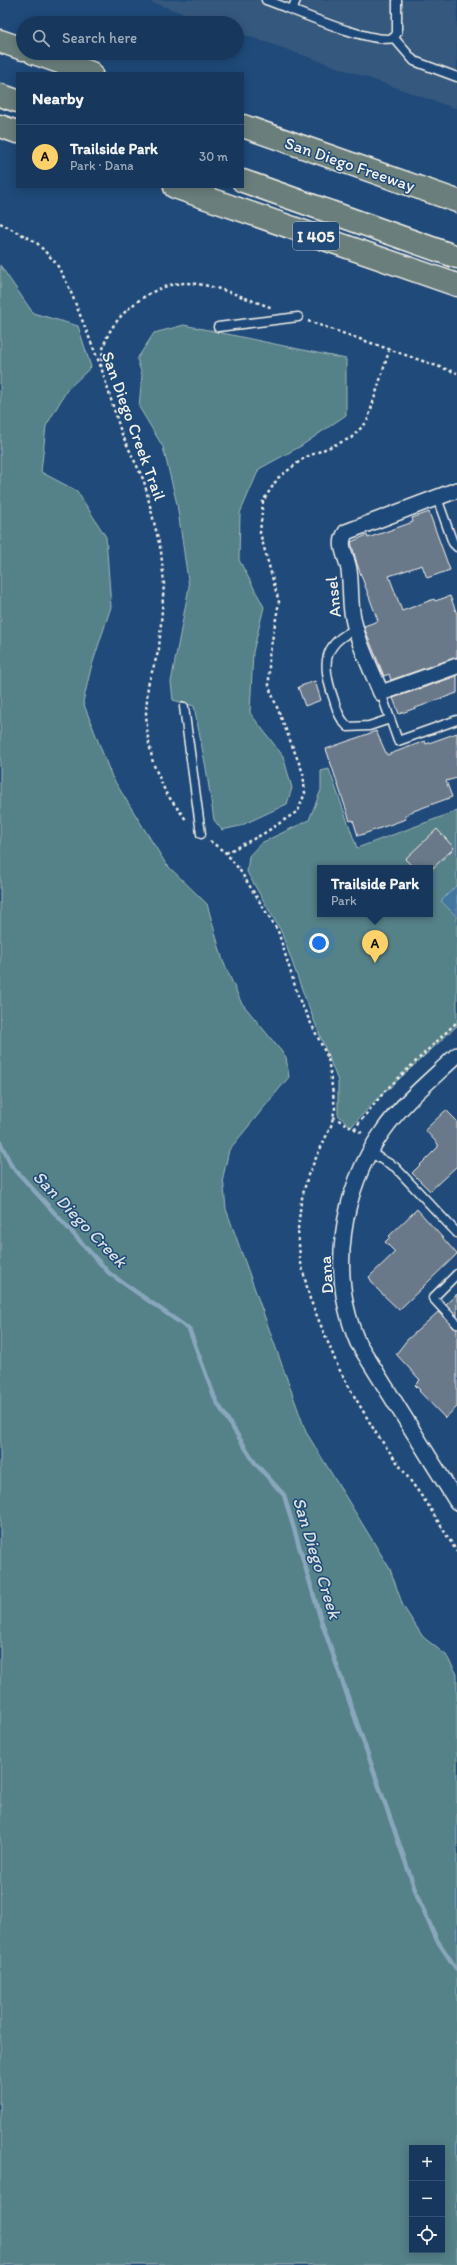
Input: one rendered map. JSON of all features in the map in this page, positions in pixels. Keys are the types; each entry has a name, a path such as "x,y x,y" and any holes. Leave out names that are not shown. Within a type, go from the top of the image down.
{"highway":[{"path":"0,41 16,47"},
{"path":"54,60 88,72"},
{"path":"0,95 16,101"},
{"path":"0,126 16,132"},
{"name":"San Diego Freeway","path":"244,126 457,201"},
{"path":"244,181 457,257"},
{"name":"I 405","path":"178,188 457,285"}],"street":[{"name":"Ansel","path":"381,693 356,629 352,612 351,581 341,545 342,538 346,532 457,490"},
{"path":"381,693 457,666"},
{"name":"Dana","path":"457,1055 402,1107 372,1147 352,1191 343,1236 343,1284 353,1332 394,1402 457,1502"}],"lane":[{"path":"266,0 367,36 387,40 394,38 397,33 397,0"},
{"path":"292,10 296,0"},
{"path":"394,38 414,61 457,77"},
{"path":"218,327 298,317"},
{"path":"437,498 453,543 457,547"},
{"path":"356,629 341,635 330,649 325,663 326,678 340,720 348,727 357,728 390,719"},
{"path":"381,693 398,740 457,720"},
{"path":"184,707 200,834"},
{"path":"372,1147 394,1167 457,1233"},
{"path":"457,1274 433,1298 457,1324"}],"path":[{"name":"San Diego Creek Trail","path":"0,223 36,242 56,263 68,285 101,367 121,432 144,481 161,551 164,584 159,649 148,685 146,714 148,738 153,763 166,793 182,815 200,834 226,853 278,931 299,999 328,1058 335,1108 331,1126 308,1175 301,1202 298,1244 304,1279 326,1339 352,1394 376,1433 428,1505 457,1552"},
{"path":"226,853 263,834 298,811 305,793 303,774 268,687 269,657 279,602 260,533 263,501 278,478 304,458 351,438 367,422 389,351"},
{"path":"354,1129 385,1091 457,1022"},
{"path":"333,1117 354,1129 372,1147"}],"shaded area":[{"path":"145,0 457,0 457,109 244,34 244,16 191,16"},
{"path":"457,885 457,917 441,901"}],"green space":[{"path":"0,265 33,313 78,326 91,367 67,390 46,426 41,472 77,491 106,537 111,607 91,668 83,702 112,777 166,864 207,904 223,961 241,1002 286,1057 289,1077 229,1150 223,1177 226,1209 306,1432 390,1569 403,1606 423,1637 446,1655 457,1674 457,2265 0,2265"},
{"path":"184,325 346,359 346,415 301,446 259,469 240,513 239,560 264,607 253,652 250,713 283,756 292,788 287,804 240,826 222,830 214,820 194,706 173,700 171,682 189,587 177,504 163,447 139,407 142,375 137,359 154,333"},
{"path":"329,769 357,848 457,811 457,1026 376,1100 351,1127 338,1115 338,1081 304,995 281,931 247,872 249,856 261,843 309,820 321,790 321,771"}],"building":[{"path":"429,512 450,570 427,578 422,565 389,576 402,611 434,599 435,601 450,596 457,614 457,657 391,680 389,674 384,676 365,630 364,626 378,621 357,564 351,542 367,535 368,538 413,522 412,518"},
{"path":"457,676 457,693 399,714 393,698"},
{"path":"315,681 321,700 305,706 298,687"},
{"path":"376,731 387,755 425,741 426,744 457,733 457,778 446,781 452,797 408,813 408,815 405,816 406,819 358,836 353,820 350,821 326,749"},
{"path":"437,829 454,848 433,868 433,865 411,865 405,859"},
{"path":"446,1110 457,1121 457,1166 430,1191 412,1173 438,1147 438,1144 425,1130"},
{"path":"417,1209 457,1254 399,1310 375,1287 369,1277 395,1252 385,1242 390,1237 389,1236"},
{"path":"457,1294 457,1316 446,1304"},
{"path":"438,1312 457,1329 457,1407 445,1418 419,1391 420,1390 415,1385 420,1380 396,1354 407,1340"}],"waterway":[{"name":"San Diego Creek","path":"0,1142 11,1165 109,1273 189,1329 216,1401 255,1463 284,1495 321,1620 418,1898 437,1940 457,1970"}],"place":[{"name":"Trailside Park","path":"375,963"}]}
